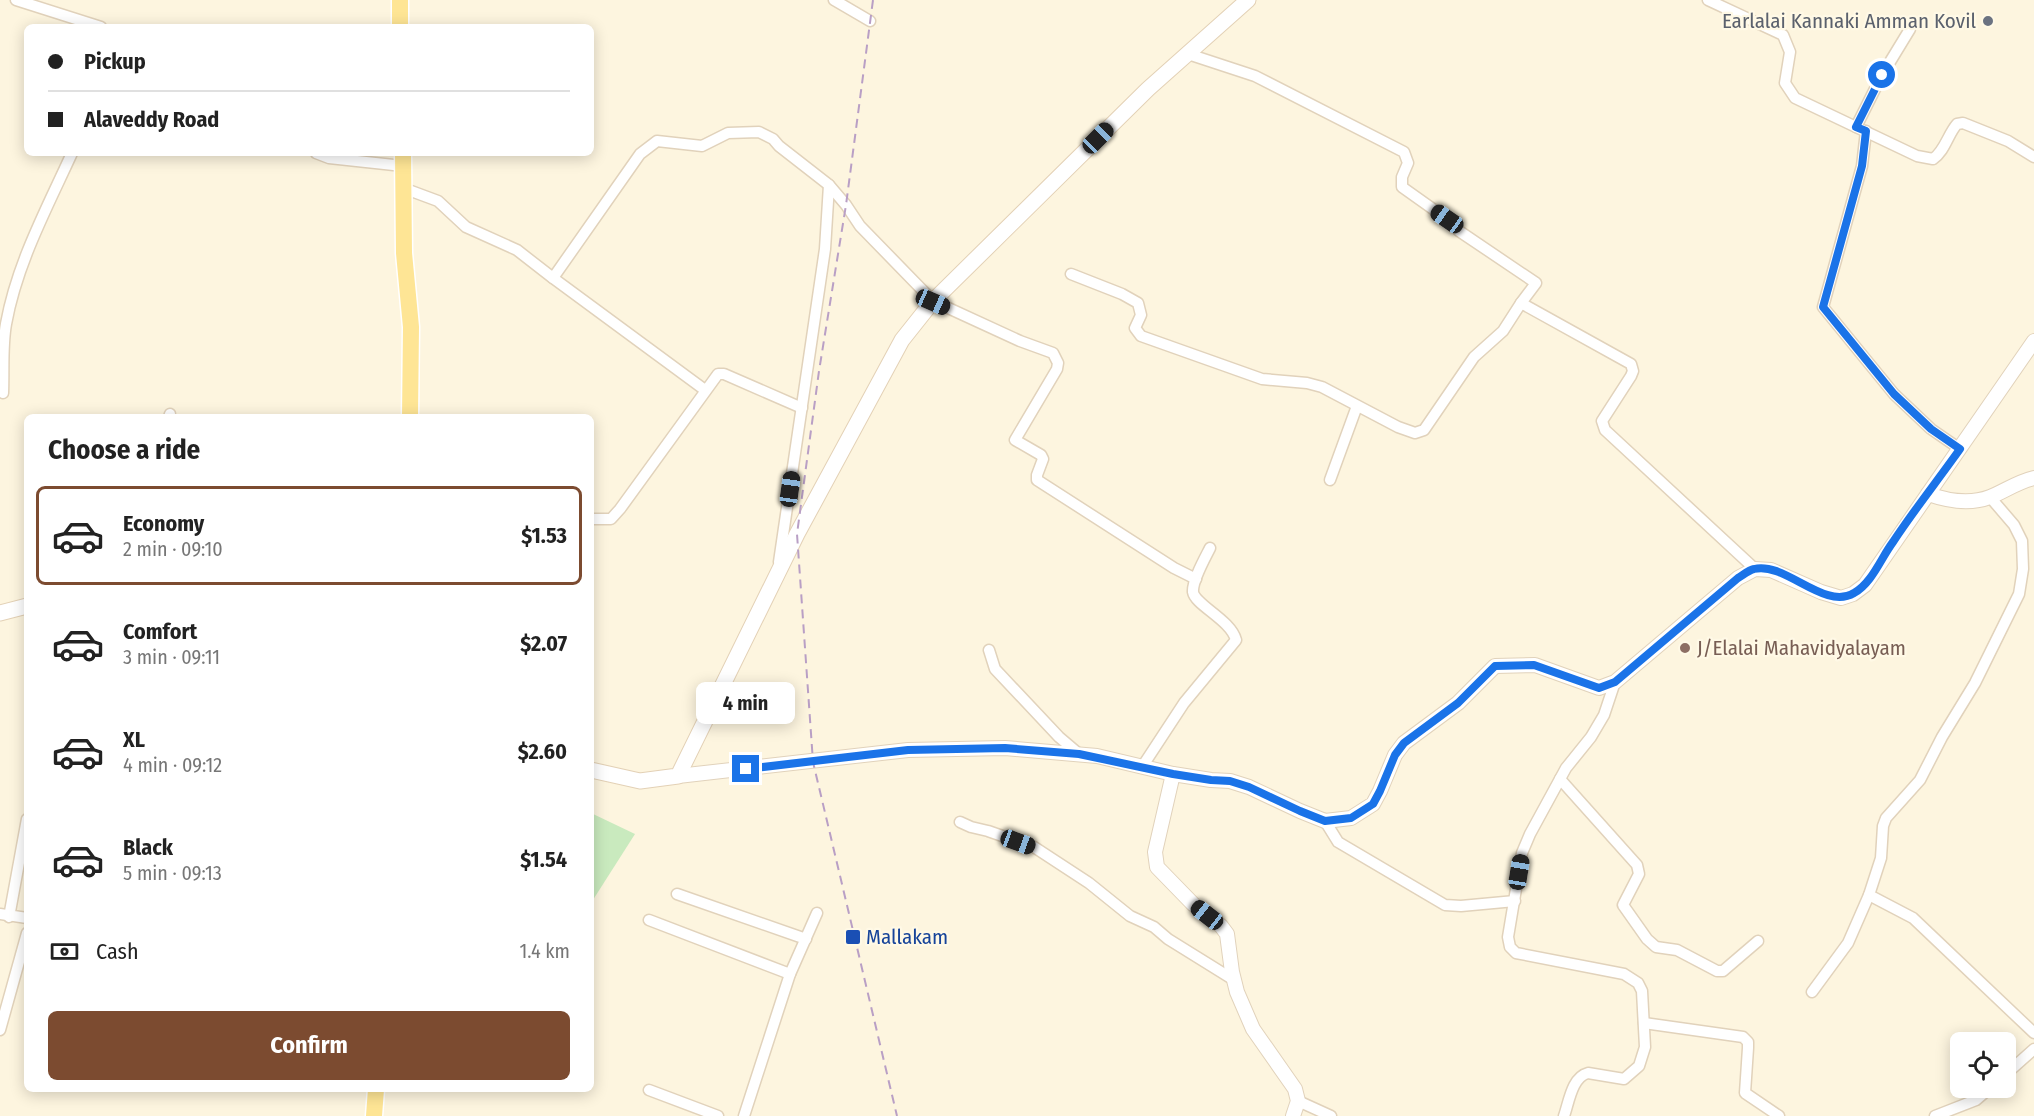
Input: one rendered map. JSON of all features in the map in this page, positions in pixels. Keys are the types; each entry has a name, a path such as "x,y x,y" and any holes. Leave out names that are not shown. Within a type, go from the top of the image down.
{"main road":[{"path":"400,0 400,24"},
{"path":"594,771 640,781 678,776 797,534 902,340 933,302 1148,89 1248,0"},
{"path":"403,159 404,253 411,327 410,414"},
{"path":"0,613 24,607"},
{"path":"374,1116 376,1092"}],"street":[{"path":"16,0 92,24"},
{"path":"834,0 870,21"},
{"path":"1708,0 1783,35 1790,52 1785,83 1795,98 1917,156 1933,159 1938,156 1953,128 1957,123 1963,123 2008,141 2034,157"},
{"path":"1910,29 1882,75 1861,129 1862,166 1823,307 1894,394 1931,429 1960,449"},
{"path":"1071,274 1122,294 1138,303 1141,315 1135,328 1141,336 1262,380 1307,383 1322,387 1398,428 1415,433 1424,430 1474,357 1503,331 1536,283 1459,231 1447,219 1402,187 1402,177 1408,163 1404,152 1255,76 1188,54"},
{"path":"553,278 640,154 657,141 702,146 728,133 759,132 773,139 829,185 860,226 933,302 1020,341 1053,353 1058,363 1057,369 1015,440 1041,455 1043,459 1037,480 1174,568 1196,579"},
{"path":"3,393 6,326 16,283 37,229 71,156"},
{"path":"324,156 329,158 403,159"},
{"path":"777,574 825,249 829,185"},
{"path":"403,188 438,201 466,227 517,250 705,390"},
{"path":"1521,303 1631,364 1633,371 1631,376 1602,421 1605,430 1755,569"},
{"path":"678,776 908,750 1005,748 1097,756 1173,774 1230,781 1249,787 1325,821 1351,818 1373,804 1395,755 1404,743 1458,703 1495,666 1534,665 1599,688 1615,682 1738,578 1755,569 1771,570 1821,592 1841,598 1853,594 1865,585 1893,541 2034,341"},
{"path":"594,519 611,519 620,509 718,374 724,374 802,408"},
{"path":"1330,480 1358,406"},
{"path":"1928,494 1943,500 1971,502 1990,497 2020,481 2034,478"},
{"path":"1812,992 1848,943 1869,895 1881,858 1883,826 1886,818 1920,780 1942,737 1976,683 2019,594 2023,569 2022,541 2014,525 1990,497"},
{"path":"1142,767 1184,703 1236,640 1229,626 1196,598 1193,591 1210,548"},
{"path":"989,650 995,669 1059,737 1079,754"},
{"path":"1564,1116 1575,1084 1582,1074 1624,1079 1639,1066 1645,1047 1642,991 1638,983 1624,974 1516,952 1510,947 1508,937 1522,853 1560,779 1604,715 1615,682"},
{"path":"1173,774 1155,852 1157,867 1193,904 1221,926 1227,934 1234,980 1253,1029 1295,1089 1298,1101 1293,1116"},
{"path":"1560,779 1637,865 1639,874 1623,904 1647,939 1656,947 1677,950 1717,971 1723,971 1758,941"},
{"path":"1325,821 1338,842 1445,905 1461,906 1515,901"},
{"path":"960,822 1034,847 1089,883 1130,916 1154,927 1168,939 1234,980"},
{"path":"24,832 5,915 24,918"},
{"path":"677,894 806,939"},
{"path":"1869,895 1913,918 2034,1033"},
{"path":"744,1116 790,974 818,914"},
{"path":"649,921 790,974"},
{"path":"0,1030 24,944"},
{"path":"1644,1023 1743,1037 1748,1042 1745,1093 1779,1116"},
{"path":"2016,1065 2034,1049"},
{"path":"649,1090 718,1116"},
{"path":"1935,1116 1978,1098"},
{"path":"1298,1101 1331,1116"}],"green space":[{"path":"594,814 635,834 594,898"}],"railway":[{"path":"873,0 846,205 819,371 797,534 813,762 897,1116"}],"place":[{"name":"Earlalai Kannaki Amman Kovil","path":"1988,21"},
{"name":"J/Elalai Mahavidyalayam","path":"1685,648"},
{"name":"Mallakam","path":"853,937"}],"route":[{"path":"746,769 908,750 1005,748 1097,756 1173,774 1230,781 1249,787 1325,821 1351,818 1373,804 1395,755 1404,743 1458,703 1495,666 1534,665 1599,688 1615,682 1738,578 1755,569 1771,570 1821,592 1841,598 1853,594 1865,585 1893,541 1960,449 1931,429 1894,394 1823,307 1862,166 1866,131 1856,127 1882,75"}]}
